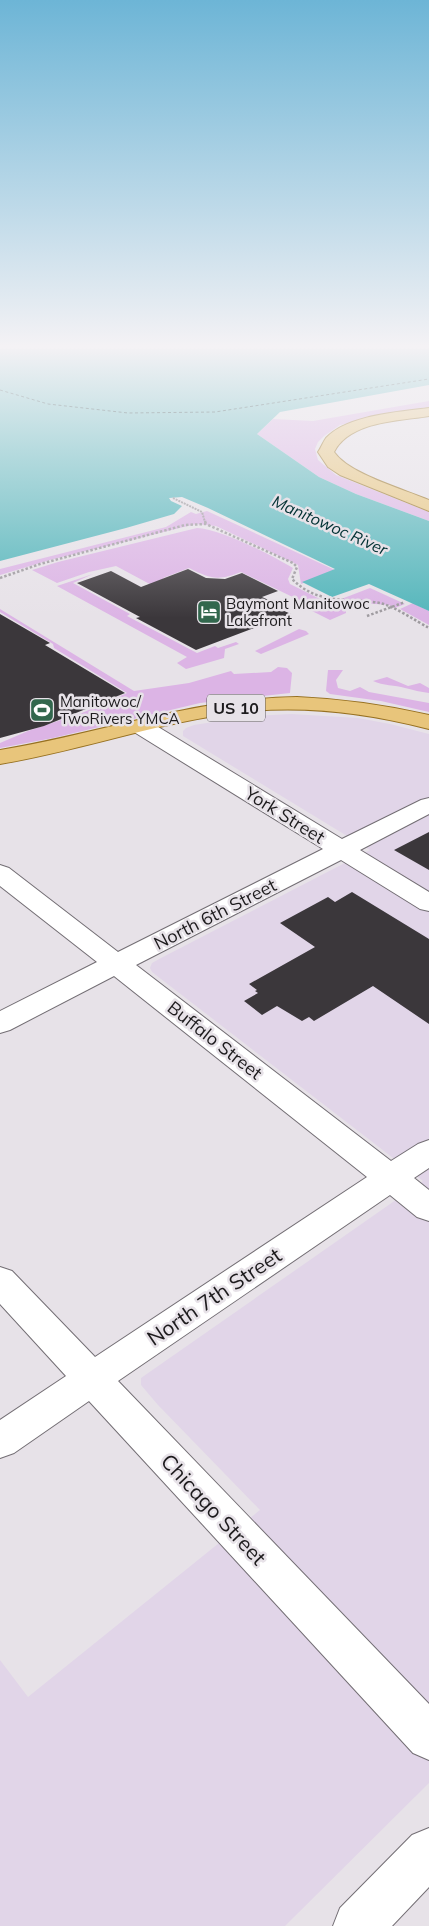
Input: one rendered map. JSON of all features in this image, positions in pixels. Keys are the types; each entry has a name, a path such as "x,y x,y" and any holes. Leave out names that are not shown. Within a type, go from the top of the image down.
{"main road":[{"path":"333,439 326,452 334,464 346,472 429,506"},
{"name":"US 10","path":"0,757 45,750 142,727 244,707 306,704 377,711 429,722"}],"street":[{"name":"York Street","path":"142,727 429,903"},
{"name":"North 6th Street","path":"0,1023 429,804"},
{"name":"Buffalo Street","path":"0,873 429,1208"},
{"name":"North 7th Street","path":"0,1441 429,1152"},
{"name":"Chicago Street","path":"0,1281 429,1737"},
{"path":"358,1926 429,1852"}],"path":[{"path":"173,498 202,512 206,524"},
{"path":"0,578 40,564 185,525 206,524 293,563 297,567 292,579 297,584 326,599 382,603 429,628"},
{"path":"367,616 405,602"}],"shaded area":[{"path":"264,439 321,439 315,449 318,460 336,475 429,512 429,521 356,494 319,477"},
{"path":"207,511 337,571 301,584 298,565 216,526 196,524 50,560 0,575 0,569 166,527 191,512 196,514"},
{"path":"197,528 207,529 232,538 293,568 288,579 290,584 332,605 346,605 346,613 330,620 302,606 305,603 241,572 215,578 203,575 189,568 163,578 174,597 116,566 89,572 57,583 32,570"},
{"path":"93,574 73,583 130,614 127,616 197,653 215,646 218,648 236,642 239,644 225,649 224,658 186,669 177,663 187,657 57,586"},
{"path":"370,588 405,604 395,608 389,605 336,601"},
{"path":"413,603 429,611 429,625 400,609"},
{"path":"0,609 134,691 189,683 231,671 234,674 271,672 278,667 287,668 292,673 290,693 200,703 53,738 0,748 0,743 28,731 82,713 127,693 54,648 53,644 0,612"},
{"path":"299,629 309,634 261,654 255,651"},
{"path":"328,670 343,670 336,680 338,688 350,691 360,687 369,692 429,703 429,712 381,701 330,694 326,691"},
{"path":"387,677 408,686 420,683 429,688 429,693 373,681"},
{"path":"291,714 358,718 429,734 429,1783 285,1926 0,1926 0,1660 28,1697 260,1510 158,1405 141,1385 141,1378 423,1181 152,972 150,968 152,963 161,958 370,850 183,736 183,731 186,728 194,725 252,716"}],"water":[{"name":"Manitowoc River","path":"0,439 264,439 319,477 356,494 429,521 429,611 369,584 332,597 302,582 335,569 182,497 169,498 171,501 182,506 174,514 0,561"}],"building":[{"name":"Baymont Manitowoc Lakefront","path":"188,569 206,578 225,579 242,573 278,591 262,597 286,608 282,610 291,614 196,650 136,618 140,617 77,583 111,571 141,587"},
{"name":"Manitowoc/ TwoRivers YMCA","path":"0,614 50,643 45,645 125,693 44,726 0,738"},
{"path":"429,832 429,870 394,850"},
{"path":"352,892 429,939 429,1024 373,986 314,1021 309,1017 302,1021 277,1006 262,1015 244,1001 258,993 249,984 315,947 280,923 328,897 335,902"}],"place":[{"name":"Baymont Manitowoc Lakefront","path":"209,612"},
{"name":"Manitowoc/ TwoRivers YMCA","path":"42,710"}]}
